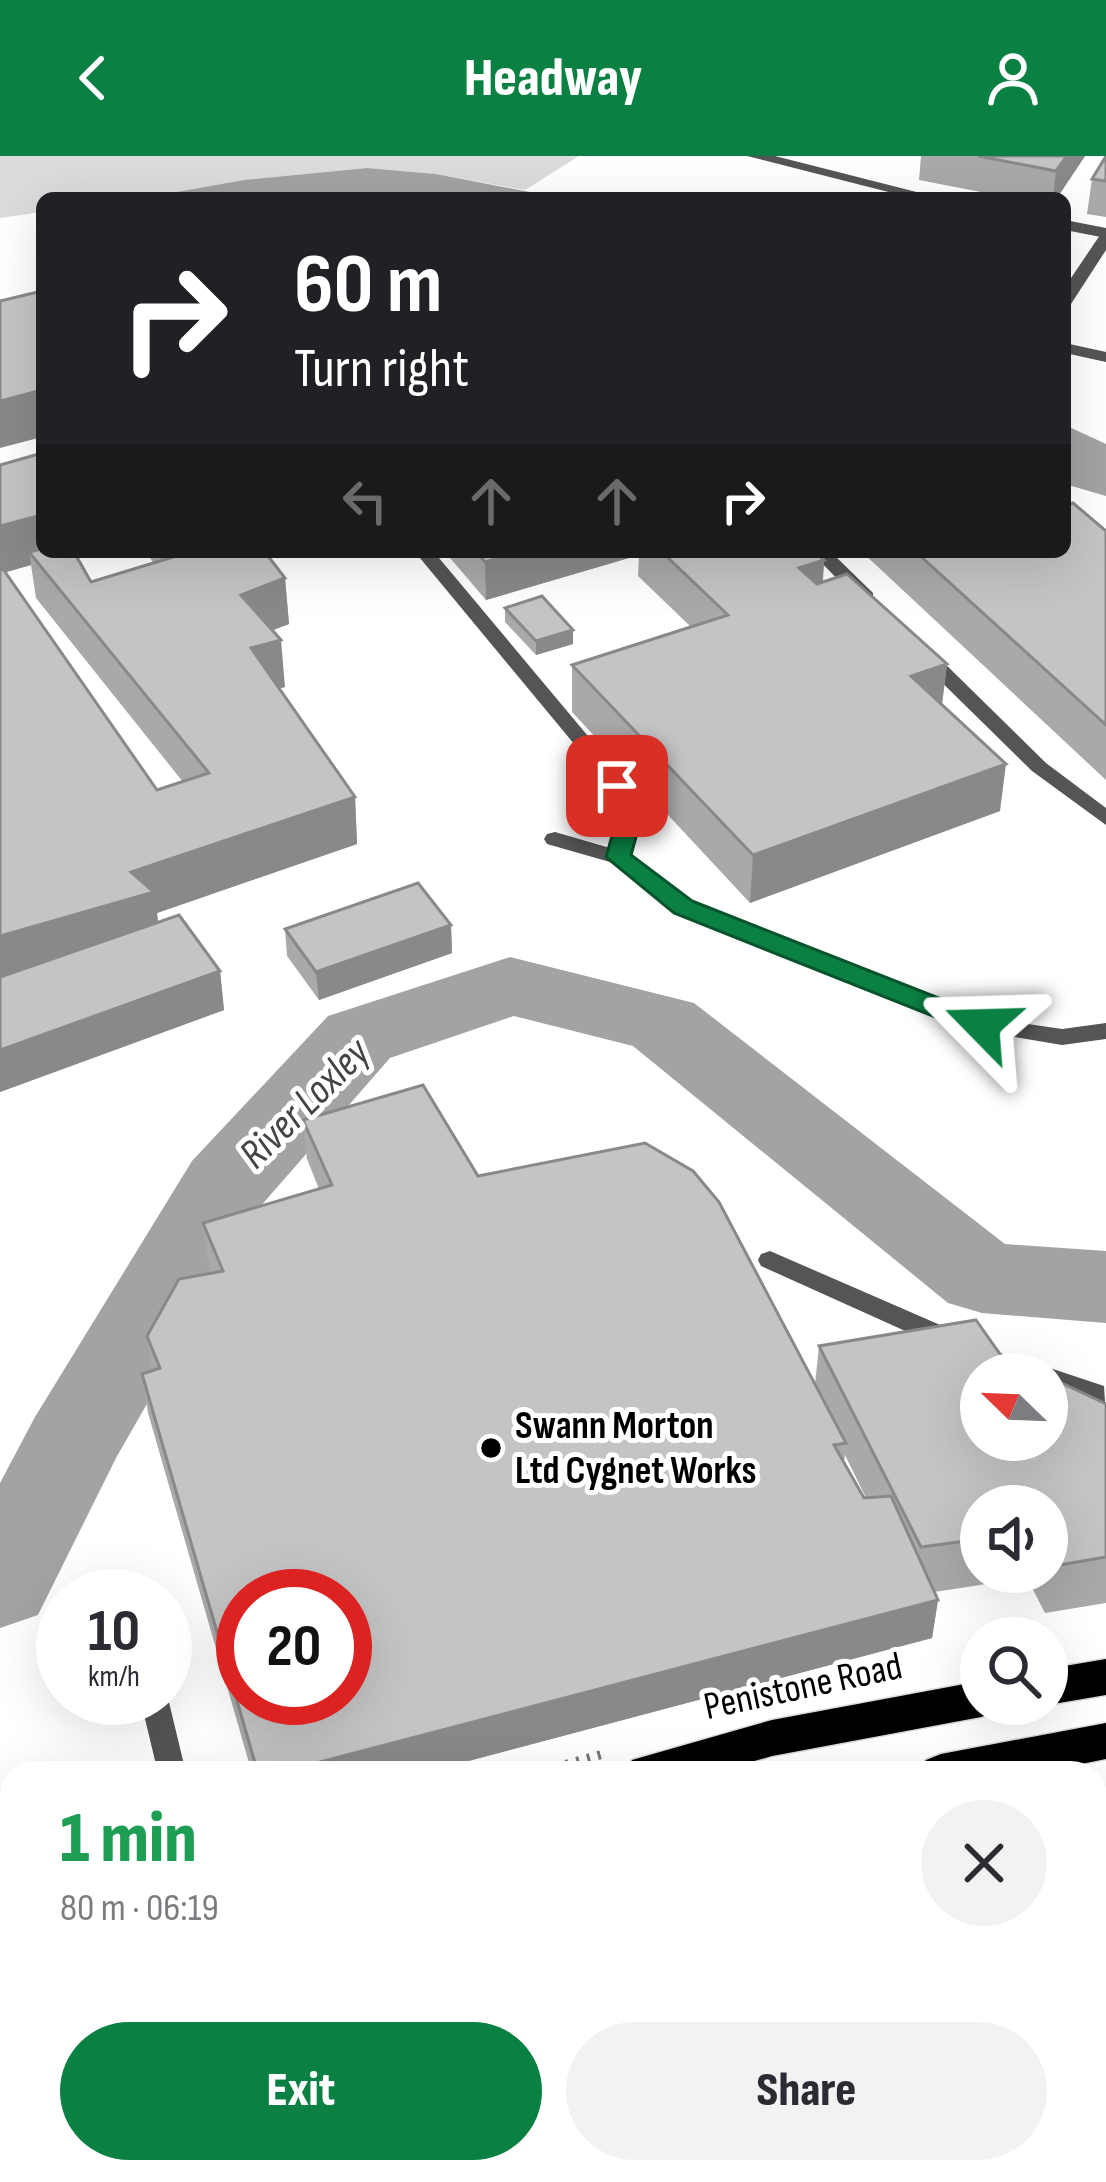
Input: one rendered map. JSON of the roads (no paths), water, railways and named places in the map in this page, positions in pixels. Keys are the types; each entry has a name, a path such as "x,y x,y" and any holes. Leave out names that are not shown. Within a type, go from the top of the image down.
{"highway":[{"path":"1068,1684 1106,1677"},
{"name":"Penistone Road","path":"690,1761 772,1738 960,1704"},
{"path":"1002,1761 1106,1741"}],"street":[{"path":"755,156 907,192"},
{"path":"1071,226 1106,235 1071,290"},
{"path":"1071,349 1106,357"},
{"path":"429,558 601,764 632,808 618,857"},
{"path":"826,558 887,618"},
{"path":"904,635 1039,767 1106,818"},
{"path":"556,839 618,857 683,907 982,1025 1062,1037 1106,1031"},
{"path":"770,1259 979,1353"},
{"path":"1068,1384 1095,1394 1106,1407"},
{"path":"160,1725 169,1761"}],"waterway":[{"name":"River Loxley","path":"0,1585 71,1445 225,1185 359,1037 510,986 663,1024 982,1278 1106,1287"}],"place":[{"name":"Swann Morton Ltd Cygnet Works","path":"491,1448"}]}
